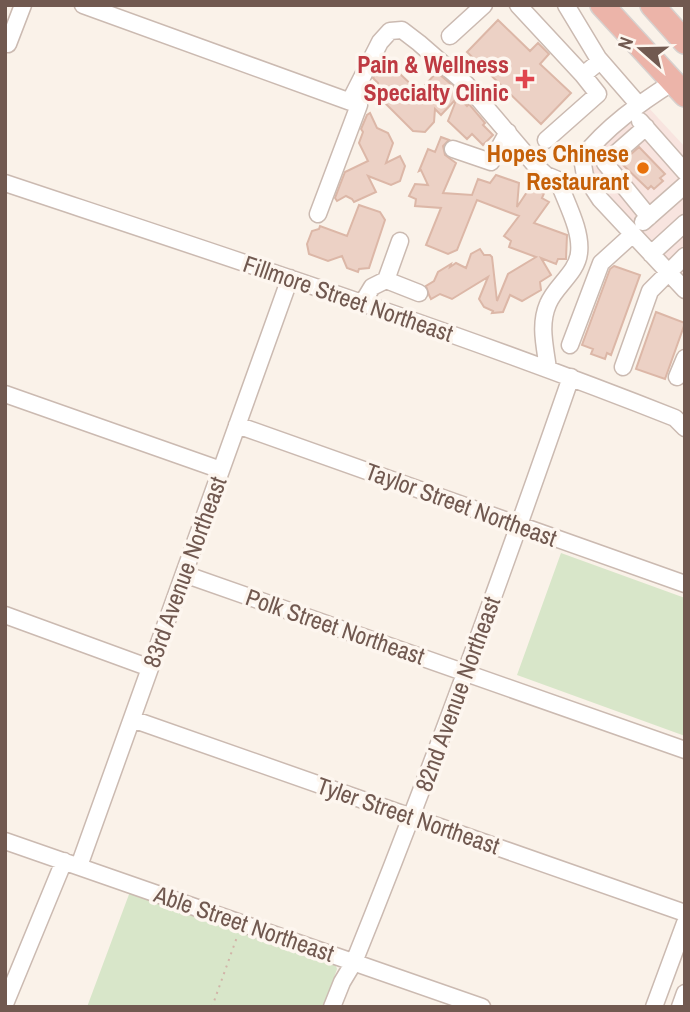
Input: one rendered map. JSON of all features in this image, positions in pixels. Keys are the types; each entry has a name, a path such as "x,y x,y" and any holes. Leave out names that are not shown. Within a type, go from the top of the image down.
{"highway":[{"path":"602,5 679,89"},
{"path":"652,5 685,41"}],"street":[{"path":"8,44 23,5"},
{"path":"83,5 359,105 318,214"},
{"path":"450,36 484,5"},
{"path":"518,5 598,94 546,140"},
{"path":"566,5 600,61 646,127 685,172"},
{"path":"350,101 380,42 390,31 402,30 466,84 535,165 547,175 568,184 584,176"},
{"path":"583,75 600,61"},
{"path":"679,89 634,107 590,147 582,158 584,176 600,199 684,288"},
{"path":"646,127 605,163 649,217"},
{"path":"453,149 491,162 508,132"},
{"path":"548,369 542,325 548,302 580,255 578,234 558,180"},
{"name":"Fillmore Street Northeast","path":"5,183 363,302 571,377 675,418 685,428"},
{"path":"570,345 601,263 685,185"},
{"path":"651,254 685,223"},
{"path":"363,302 372,288 386,280 400,241"},
{"path":"623,367 650,292 685,256"},
{"name":"83rd Avenue Northeast","path":"5,1004 72,864 132,719 290,278"},
{"path":"386,280 419,293"},
{"path":"677,377 685,358"},
{"name":"82nd Avenue Northeast","path":"332,1007 354,962 412,818 571,377"},
{"path":"5,394 221,470"},
{"name":"Taylor Street Northeast","path":"237,425 685,584"},
{"name":"Polk Street Northeast","path":"184,573 685,750"},
{"path":"5,615 150,668"},
{"name":"Tyler Street Northeast","path":"132,719 685,914"},
{"name":"Able Street Northeast","path":"5,841 482,1007"},
{"path":"654,1007 683,933"},
{"path":"680,1007 685,993"}],"path":[{"path":"212,1007 242,923"}],"shaded area":[{"path":"646,105 685,147 685,280 590,173 594,151"}],"green space":[{"path":"561,553 685,598 685,736 517,675"},
{"path":"131,889 334,960 337,969 324,1007 87,1007"}],"building":[{"name":"Pain & Wellness Specialty Clinic","path":"498,20 530,51 538,43 549,54 540,64 571,93 541,124 467,52"},
{"path":"381,64 389,72 398,72 419,92 435,74 439,74 459,91 458,97 467,106 469,104 493,135 483,145 472,134 467,139 448,121 457,98 441,115 435,109 434,122 425,132 413,131 375,93 378,83 373,78"},
{"path":"370,113 377,128 388,133 393,143 386,163 400,156 405,166 400,181 391,185 368,176 376,192 354,202 346,196 337,201 335,198 345,172 368,161 359,143 363,132 361,129"},
{"path":"441,137 449,140 443,146 445,155 456,163 443,193 472,195 478,179 490,183 496,175 519,183 517,207 531,186 545,191 542,198 549,202 534,223 567,235 566,259 558,259 556,264 541,258 551,275 540,282 541,290 522,301 510,295 503,312 492,313 479,299 488,277 452,299 440,294 431,299 429,295 426,286 434,281 438,272 456,263 466,268 471,254 480,249 484,255 492,257 497,301 508,274 536,257 509,247 511,241 504,236 519,216 477,200 457,250 448,254 426,245 441,208 415,206 416,199 409,196 415,184 428,185 421,170 419,171 428,149 435,152"},
{"name":"Hopes Chinese Restaurant","path":"639,147 665,174 660,178 663,181 654,189 651,186 648,189 621,163"},
{"path":"359,205 380,212 385,220 369,268 359,269 358,272 347,268 342,256 328,261 309,254 307,244 312,231 320,226 347,236"},
{"path":"614,266 640,275 611,355 607,353 605,359 591,354 593,349 582,345 610,269"},
{"path":"656,312 685,323 665,379 636,369"}],"place":[{"name":"Pain & Wellness Specialty Clinic","path":"525,79"},
{"name":"Hopes Chinese Restaurant","path":"643,168"}]}
